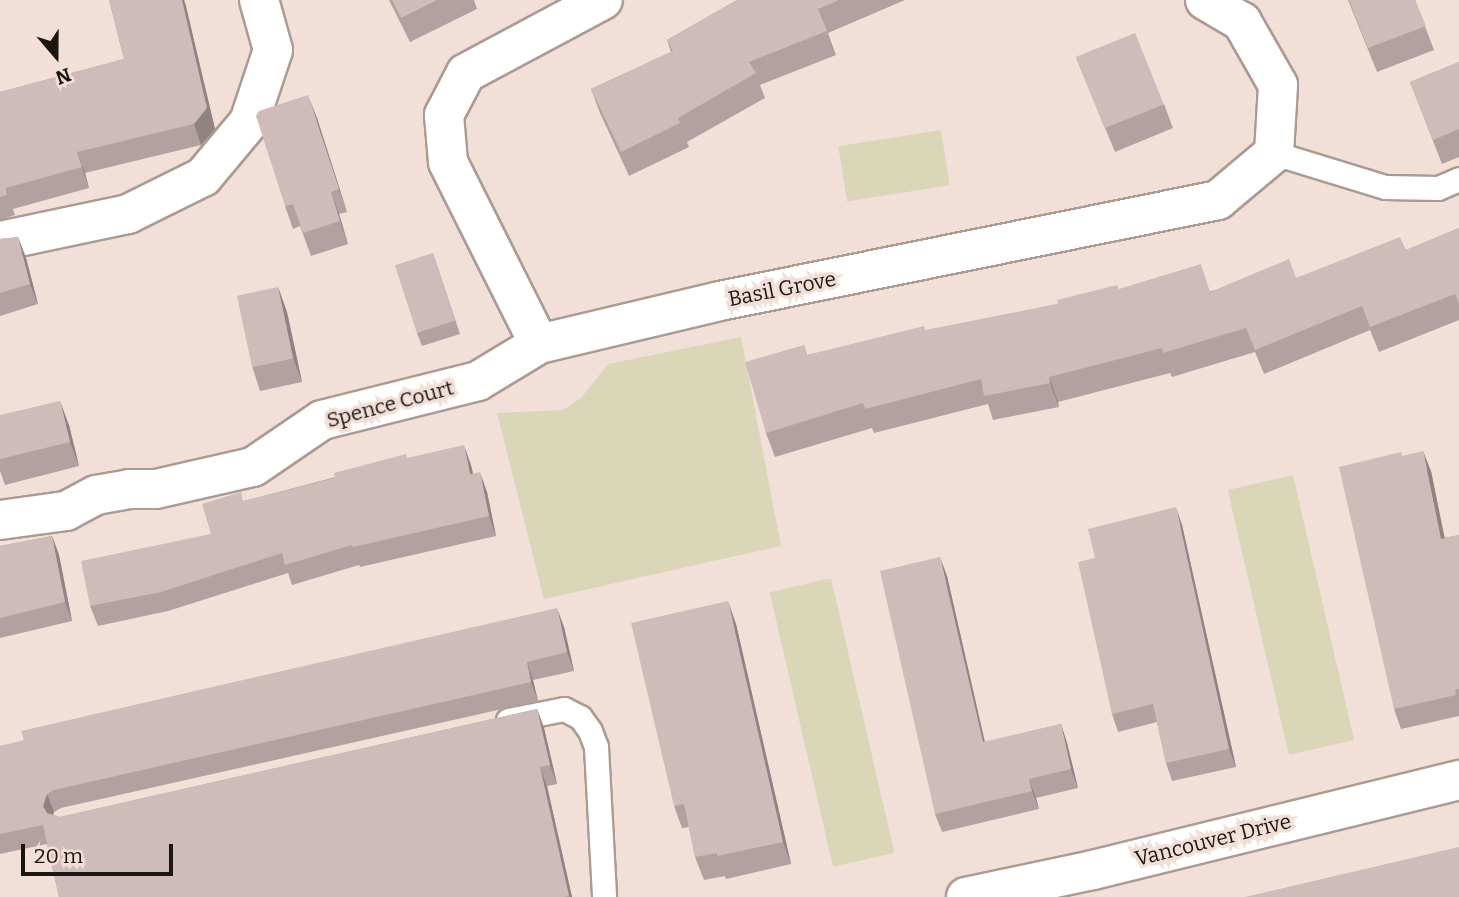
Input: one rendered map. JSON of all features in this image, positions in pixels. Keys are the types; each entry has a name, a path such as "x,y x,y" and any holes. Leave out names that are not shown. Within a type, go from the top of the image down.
{"street":[{"path":"0,241 128,214 203,177 249,122 273,50 259,0"},
{"path":"1205,0 1242,22 1278,85 1275,153"},
{"path":"539,344 448,162 444,115 466,73 580,5"},
{"name":"Basil Grove","path":"539,344 720,301 1218,200 1275,153"},
{"name":"Spence Court","path":"0,520 66,511 96,495 129,489 156,489 253,467 322,420 478,381 539,344"},
{"name":"Vancouver Drive","path":"966,897 1093,870 1459,780"}],"lane":[{"path":"1275,153 1385,187 1437,188 1459,179"},
{"path":"490,724 564,709 580,717 590,731 596,747 604,897"}],"shaded area":[{"path":"941,130 950,185 847,202 838,146"},
{"path":"741,337 781,546 544,599 497,413 563,410 581,398 608,364"},
{"path":"1293,475 1354,740 1289,755 1228,490"},
{"path":"831,578 894,853 833,867 770,592"}],"building":[{"path":"109,0 182,0 207,108 194,124 77,152 82,167 6,188 7,195 0,197 0,92 124,59"},
{"path":"392,0 437,0 401,18"},
{"path":"737,0 839,0 818,9 827,31 749,62 756,73 678,118 680,123 621,152 591,89 673,51 667,40"},
{"path":"1349,0 1415,0 1426,26 1368,48"},
{"path":"1135,33 1164,104 1105,128 1076,57"},
{"path":"1459,62 1459,129 1433,140 1410,82"},
{"path":"308,95 339,189 331,192 340,221 303,233 293,204 285,206 256,116 259,111"},
{"path":"1459,228 1459,304 1455,294 1370,327 1362,306 1255,350 1246,328 1163,353 1162,348 1049,377 1050,383 984,396 981,379 865,409 863,403 766,433 745,362 804,345 807,355 924,326 925,330 1058,304 1057,300 1117,285 1119,289 1201,264 1210,292 1289,259 1296,278 1400,237 1406,250"},
{"path":"18,237 30,284 0,293 0,239"},
{"path":"433,253 455,321 417,333 395,265"},
{"path":"278,287 293,358 252,367 237,296"},
{"path":"60,401 70,442 0,459 0,415"},
{"path":"464,445 470,474 480,472 489,516 353,547 352,545 285,565 282,553 161,592 90,606 81,561 211,534 202,504 241,492 243,501 335,478 334,473 406,454 407,458"},
{"path":"1423,451 1441,539 1459,535 1459,689 1455,690 1456,695 1394,709 1339,467 1401,452 1402,456"},
{"path":"1176,507 1229,749 1166,763 1153,704 1112,714 1078,562 1095,558 1088,529"},
{"path":"52,536 65,602 0,618 0,546"},
{"path":"940,557 983,742 1061,724 1071,769 1029,779 1032,791 935,814 880,571"},
{"path":"728,601 783,842 717,856 717,853 695,857 684,804 674,806 631,623"},
{"path":"557,608 567,652 527,662 531,682 54,790 47,794 43,806 47,813 60,817 537,709 550,765 540,767 569,896 59,897 43,825 0,834 0,746 24,740 21,731"},
{"path":"1459,847 1459,897 1245,897"}]}
